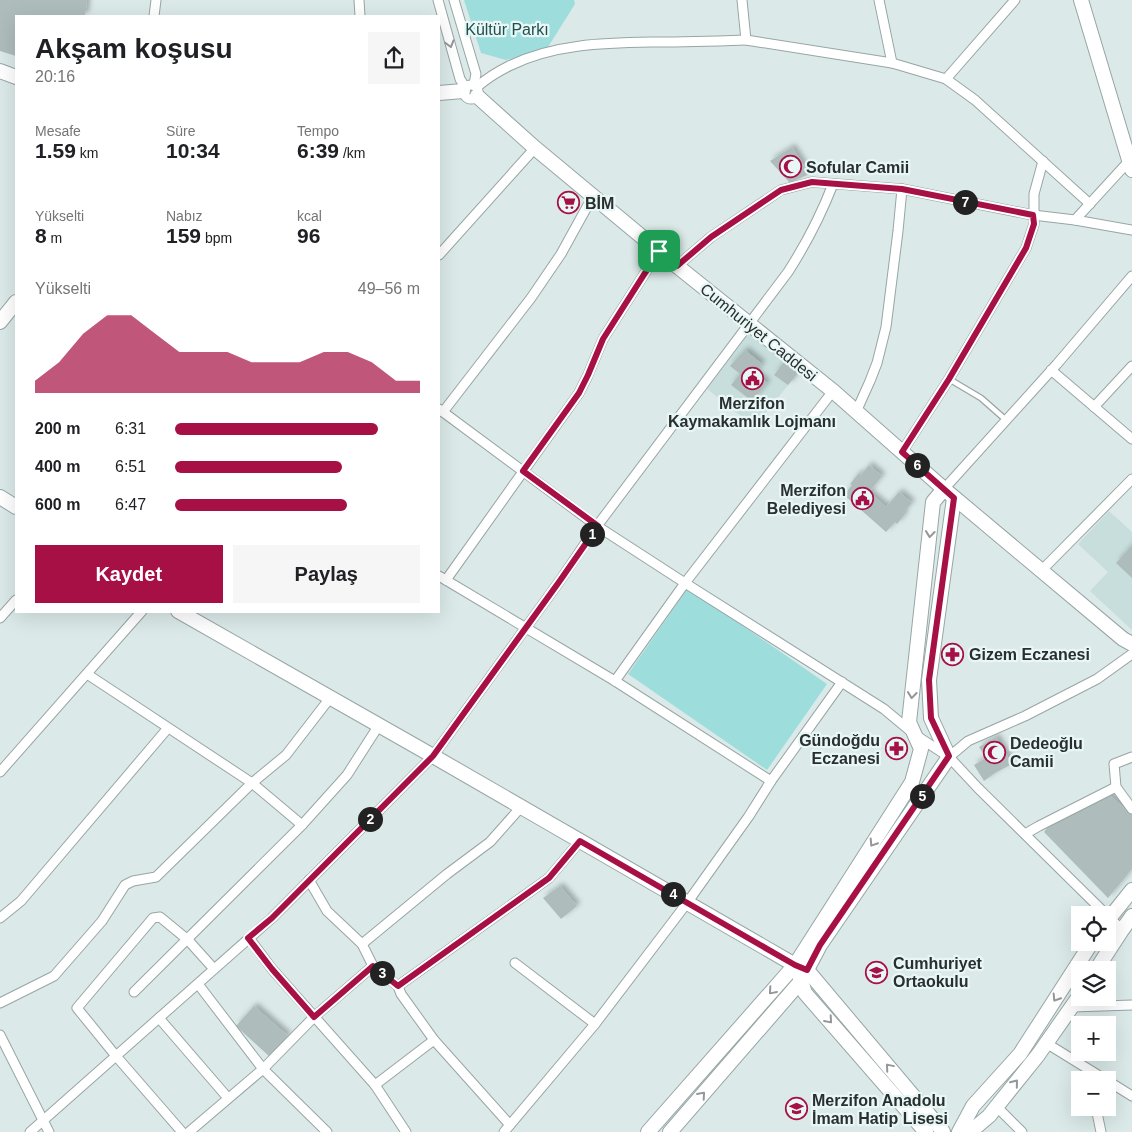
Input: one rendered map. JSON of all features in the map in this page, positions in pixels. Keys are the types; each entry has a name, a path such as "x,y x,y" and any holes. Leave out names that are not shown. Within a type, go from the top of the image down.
{"street":[{"path":"154,15 156,0"},
{"path":"359,0 360,15"},
{"path":"438,0 460,79 471,89"},
{"path":"454,0 476,74 471,89"},
{"path":"742,0 746,40"},
{"path":"879,0 892,63"},
{"path":"946,79 1015,0"},
{"path":"1076,220 1131,165 1081,0"},
{"path":"440,93 471,89 497,72 521,60 570,47 603,43 746,40 892,63 946,79 975,100 1090,204"},
{"path":"0,71 15,77"},
{"name":"Cumhuriyet Caddesi","path":"471,89 536,148 677,266 833,391 949,494 1122,639 1132,644"},
{"path":"440,253 536,148"},
{"path":"902,452 949,379 1026,248 1034,224 1034,194 1042,161"},
{"path":"677,266 711,237 781,190 812,182 902,189 1033,215 1132,230"},
{"path":"30,1132 272,918 433,756 598,526 788,272 824,208 833,184"},
{"path":"856,412 874,372 886,327 902,189"},
{"path":"594,196 565,247 542,282 513,322 441,410 598,526 884,709 914,734 949,756 978,788 1096,906"},
{"path":"659,251 603,339 579,393 442,578 615,681 771,781"},
{"path":"648,1132 801,972 912,782 921,749 909,722 933,502 949,494 1006,420 1132,276"},
{"path":"0,322 15,305"},
{"path":"1094,407 1132,366"},
{"path":"1051,370 1132,439"},
{"path":"615,681 685,583 833,391"},
{"path":"1041,571 1132,479"},
{"path":"949,494 929,680 931,718 949,756"},
{"path":"0,496 15,506"},
{"path":"0,618 15,601"},
{"path":"0,772 140,613"},
{"path":"181,613 687,903 801,972 943,1132"},
{"path":"670,1132 801,972 949,756 968,741 1025,716 1097,678 1132,654"},
{"path":"87,674 252,783 302,825"},
{"path":"309,880 327,911 362,944 373,966 398,986 401,994 434,1040 507,1128 596,1024 687,903 842,682"},
{"path":"0,1003 54,976 102,921 125,885 133,881 156,877 252,783 286,755 330,698"},
{"path":"134,992 302,825 347,775 378,725"},
{"path":"0,918 21,901 168,728"},
{"path":"1132,757 1114,764 1116,788 1132,808"},
{"path":"1025,834 1116,788"},
{"path":"362,944 447,874 490,842 521,807"},
{"path":"398,986 549,878 580,841"},
{"path":"1116,909 1132,890"},
{"path":"1102,961 1132,916"},
{"path":"182,1132 77,1008 153,918 160,917 188,940 214,969"},
{"path":"1116,925 1122,930"},
{"path":"248,938 272,969 375,1085 406,1132"},
{"path":"959,1132 973,1106 1020,1054 1086,951"},
{"path":"514,963 596,1024"},
{"path":"189,1132 263,1069 314,1017 373,966"},
{"path":"801,972 805,993 926,1132"},
{"path":"198,984 263,1069 327,1132"},
{"path":"1116,1004 1132,1005"},
{"path":"970,1132 989,1116 1038,1055 1072,1006"},
{"path":"159,1018 228,1098"},
{"path":"0,1035 49,1132"},
{"path":"375,1085 434,1040"},
{"path":"1046,1043 1091,1071"},
{"path":"1116,1086 1132,1096"},
{"path":"996,1106 1022,1132"},
{"path":"1098,1116 1101,1132"}],"lane":[{"path":"949,379 981,398 1006,420"}],"shaded area":[{"name":"Merzifon Kaymakamlık Lojmanı","path":"748,333 798,373 754,427 705,387"},
{"path":"1109,511 1132,532 1132,630 1090,591 1108,572 1078,544"}],"green space":[{"name":"Kültür Parkı","path":"464,0 574,0 575,4 548,47 506,60 481,53"},
{"path":"688,588 827,684 767,770 628,674"}],"building":[{"path":"0,0 87,0 85,15 15,15 15,56 0,51"},
{"name":"Sofular Camii","path":"792,147 809,174 790,183 770,161"},
{"name":"Merzifon Kaymakamlık Lojmanı","path":"745,350 762,364 755,373 767,383 752,401 731,385 740,374 730,366"},
{"path":"784,362 798,373 788,385 774,375"},
{"name":"Merzifon Belediyesi","path":"869,465 882,476 869,492 886,507 899,492 912,503 903,512 905,514 897,524 895,522 886,532 844,495 859,473 861,475"},
{"path":"1132,545 1132,578 1116,563"},
{"name":"Dedeoğlu Camii","path":"996,737 1012,764 984,781 974,765 986,758 979,747"},
{"path":"1107,793 1132,817 1132,869 1108,898 1044,832 1053,820"},
{"path":"560,886 577,906 561,919 543,898"},
{"path":"254,1006 288,1036 270,1057 236,1026"}],"place":[{"name":"Sofular Camii","path":"790,167"},
{"name":"BİM","path":"569,203"},
{"name":"Merzifon Kaymakamlık Lojmanı","path":"752,379"},
{"name":"Merzifon Belediyesi","path":"862,499"},
{"name":"Gizem Eczanesi","path":"953,654"},
{"name":"Gündoğdu Eczanesi","path":"896,749"},
{"name":"Dedeoğlu Camii","path":"994,752"},
{"name":"Cumhuriyet Ortaokulu","path":"877,972"},
{"name":"Merzifon Anadolu İmam Hatip Lisesi","path":"796,1109"}],"route":[{"path":"812,182 902,189 1033,215 1034,224 1026,248 949,379 902,452 954,498 929,680 931,718 949,756 820,945 807,970 795,965 580,841 549,878 398,986 373,966 314,1017 248,938 272,918 433,756 598,526 523,471 579,393 603,339 659,251 677,266 711,237 781,190 812,182"}]}
